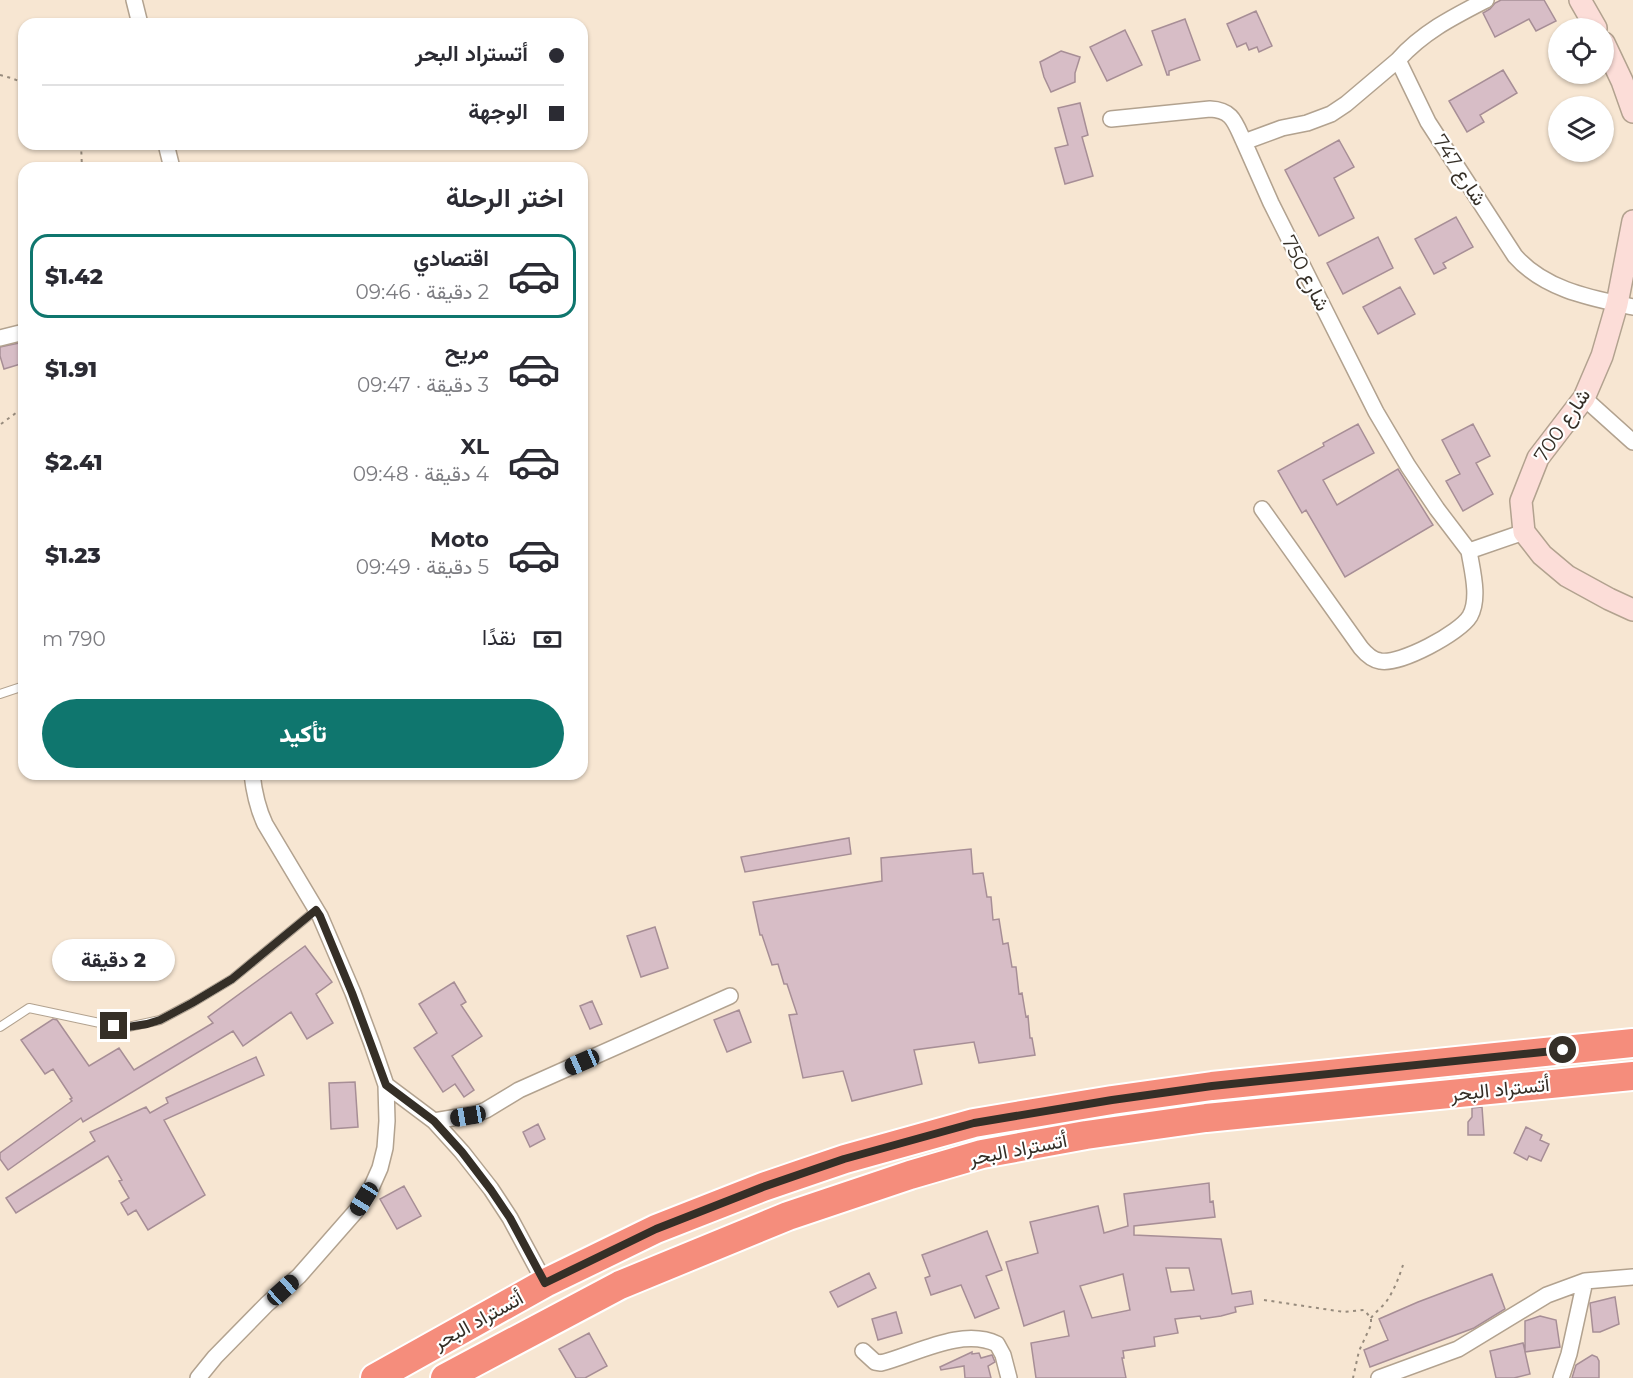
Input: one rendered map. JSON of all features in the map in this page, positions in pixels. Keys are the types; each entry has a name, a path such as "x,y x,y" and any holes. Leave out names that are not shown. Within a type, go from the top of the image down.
{"highway":[{"name":"أتستراد البحر","path":"375,1378 545,1283 656,1229 763,1187 844,1159 974,1123 1212,1086 1633,1043"},
{"name":"أتستراد البحر","path":"445,1378 620,1285 788,1216 910,1175 982,1154 1086,1135 1206,1118 1633,1076"}],"main road":[{"path":"1580,0 1590,18"},
{"path":"1614,64 1633,112"},
{"name":"شارع 700","path":"1524,532 1521,501 1538,458 1584,399 1625,305 1633,221"},
{"path":"1524,532 1542,555 1567,576 1633,610"}],"street":[{"path":"134,0 138,18"},
{"path":"1244,142 1331,114 1346,104 1427,33 1486,0"},
{"name":"شارع 747","path":"1398,60 1428,122 1522,265 1550,284 1625,305"},
{"name":"شارع 750","path":"1111,119 1200,110 1221,110 1231,117 1295,252 1376,412 1408,466 1469,551 1474,605 1470,615 1462,626 1410,655 1397,660 1379,661 1366,654 1361,648 1262,509"},
{"path":"0,338 18,334"},
{"path":"1584,399 1633,442"},
{"path":"1469,551 1524,532"},
{"path":"198,1378 243,1328 299,1276 356,1211 372,1186 385,1148 386,1085 320,916 262,818 256,804 253,780"},
{"path":"434,1121 468,1116 486,1110 519,1090 730,996"},
{"path":"386,1085 434,1121 452,1140 510,1218 545,1283"},
{"path":"1379,1378 1458,1349 1546,1295 1586,1281 1633,1277"},
{"path":"1561,1378 1586,1281"},
{"path":"863,1351 875,1362 881,1363 925,1347 979,1338 998,1344 1009,1378"}],"lane":[{"path":"0,694 18,688"},
{"path":"0,1027 29,1008 114,1026 128,1027 160,1020 232,979 316,910"}],"path":[{"path":"0,75 18,81"},
{"path":"1,424 18,411"},
{"path":"1353,1378 1359,1351 1371,1325 1371,1318 1387,1301 1403,1265"},
{"path":"1264,1300 1344,1312 1364,1310 1371,1318"}],"building":[{"path":"1501,0 1544,0 1554,18 1548,18 1548,25 1536,31 1529,19 1495,37 1483,13"},
{"path":"1256,11 1272,46 1259,52 1257,47 1249,50 1246,43 1237,47 1227,24"},
{"path":"1185,19 1200,60 1169,71 1167,75 1152,31"},
{"path":"1125,30 1142,65 1107,81 1090,47"},
{"path":"1061,51 1080,57 1075,82 1051,92 1040,62"},
{"path":"1503,70 1517,93 1480,115 1484,122 1467,132 1449,101"},
{"path":"1080,103 1088,135 1082,137 1093,176 1065,184 1055,148 1068,145 1058,108"},
{"path":"1339,140 1354,167 1334,178 1354,218 1319,236 1285,170"},
{"path":"1456,217 1473,247 1443,263 1446,268 1434,274 1415,239"},
{"path":"1378,237 1393,268 1343,294 1327,263"},
{"path":"1400,287 1415,314 1378,334 1363,307"},
{"path":"18,343 18,365 4,369 0,347"},
{"path":"1358,424 1374,453 1323,480 1337,505 1398,469 1433,525 1345,577 1306,510 1302,513 1278,471"},
{"path":"1473,424 1490,456 1476,463 1493,494 1463,511 1446,481 1460,474 1442,440"},
{"path":"849,838 851,854 745,872 741,857"},
{"path":"971,849 973,874 983,873 987,897 991,897 993,920 999,919 1003,944 1008,943 1012,967 1016,967 1019,994 1022,993 1035,1055 979,1063 974,1042 914,1050 922,1084 852,1101 843,1071 803,1078 789,1015 797,1014 778,964 772,965 762,935 760,935 753,902 882,881 881,858"},
{"path":"655,927 668,968 641,977 627,936"},
{"path":"305,946 332,982 316,994 333,1023 307,1039 291,1012 243,1046 233,1031 83,1122 81,1118 8,1170 0,1159 0,1153 72,1101 53,1069 45,1074 21,1040 53,1019 57,1020 89,1066 119,1048 134,1070 213,1023 208,1017"},
{"path":"454,982 466,1002 461,1005 482,1036 452,1056 474,1090 464,1097 455,1084 443,1092 414,1048 437,1033 419,1004"},
{"path":"592,1001 602,1024 590,1029 580,1006"},
{"path":"739,1010 751,1042 727,1052 714,1020"},
{"path":"256,1057 264,1075 164,1120 205,1195 148,1230 136,1210 128,1215 121,1203 129,1198 108,1156 16,1213 6,1198 95,1141 90,1132 146,1107 150,1113 168,1103 166,1098"},
{"path":"355,1082 358,1127 331,1129 329,1083"},
{"path":"1482,1107 1484,1135 1468,1135 1468,1122 1472,1117 1472,1108"},
{"path":"538,1124 545,1139 530,1147 523,1132"},
{"path":"1526,1127 1542,1135 1540,1140 1549,1144 1541,1161 1529,1156 1527,1160 1514,1153"},
{"path":"1209,1183 1210,1202 1213,1201 1215,1217 1134,1226 1134,1235 1221,1239 1232,1294 1251,1291 1253,1304 1235,1307 1236,1312 1221,1316 1175,1319 1178,1333 1154,1337 1155,1346 1123,1351 1126,1378 1036,1378 1031,1343 1069,1336 1064,1311 1024,1326 1006,1262 1038,1253 1030,1222 1098,1206 1104,1233 1128,1226 1124,1194","holes":["1166,1268 1189,1268 1194,1290 1171,1292","1123,1274 1130,1310 1092,1318 1080,1286"]},
{"path":"404,1186 421,1216 397,1229 380,1199"},
{"path":"987,1231 1002,1270 986,1276 999,1308 975,1318 961,1285 931,1295 925,1278 930,1276 922,1255"},
{"path":"869,1273 876,1288 838,1307 830,1292"},
{"path":"1492,1274 1505,1309 1474,1328 1370,1367 1364,1350 1388,1340 1379,1319"},
{"path":"1615,1297 1619,1324 1600,1332 1593,1332 1590,1303"},
{"path":"896,1312 902,1333 878,1340 872,1319"},
{"path":"1540,1316 1556,1320 1560,1347 1525,1352 1530,1374 1514,1378 1496,1378 1490,1351 1523,1343 1525,1351 1525,1321"},
{"path":"589,1333 607,1366 585,1378 576,1378 559,1349"},
{"path":"972,1352 972,1354 979,1353 981,1358 992,1355 995,1362 988,1366 991,1378 965,1378 964,1366 941,1370 940,1367"},
{"path":"1592,1355 1599,1361 1599,1378 1572,1378 1576,1365"}],"route":[{"path":"114,1026 128,1027 147,1024 160,1020 192,1003 232,979 316,910 352,993 386,1085 434,1121 462,1152 510,1218 545,1283 656,1229 763,1187 844,1159 974,1123 1212,1086 1563,1050"}]}
